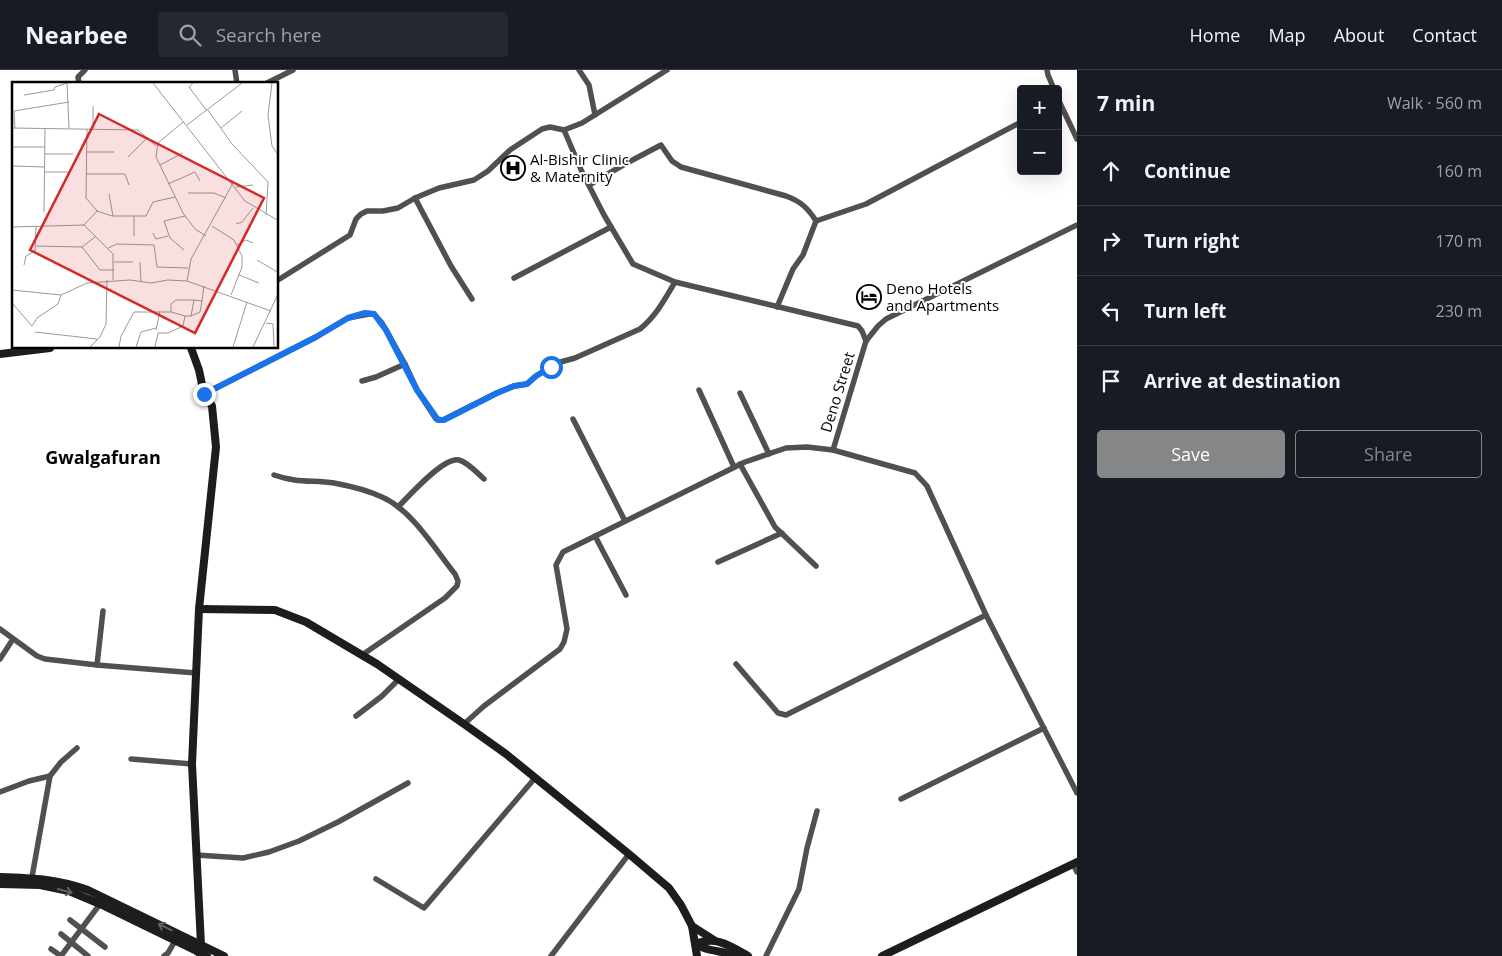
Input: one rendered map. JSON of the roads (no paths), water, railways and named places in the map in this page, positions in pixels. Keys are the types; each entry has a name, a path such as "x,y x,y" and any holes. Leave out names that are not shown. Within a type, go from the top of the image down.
{"street":[{"path":"79,82 78,77 84,70"},
{"path":"268,82 293,70"},
{"path":"579,70 589,86 595,115"},
{"path":"279,279 350,235 356,219 361,214 367,211 383,211 398,208 415,198 439,188 466,183 481,177 510,150 542,129 550,127 564,130 595,115 668,70"},
{"path":"1047,70 1052,85"},
{"path":"1062,108 1077,139"},
{"path":"816,221 866,204 1017,124"},
{"path":"564,130 611,228 633,264 675,282 858,326 866,341 886,319 1077,225"},
{"path":"589,185 661,146 672,161 681,168 799,201 809,210 816,221"},
{"path":"415,198 472,300"},
{"path":"777,307 793,269 803,255 816,221"},
{"path":"514,278 611,228"},
{"path":"204,394 316,337 348,318 365,313 374,314 378,318 417,390 436,419 444,420 497,393 514,386 527,384 557,363 575,358 640,328 647,323 659,308 675,282"},
{"name":"Deno Street","path":"833,450 866,341"},
{"path":"0,354 42,349"},
{"path":"191,349 200,370 204,394 212,406 216,448 199,609 192,764 199,948"},
{"path":"362,381 376,377 404,364"},
{"path":"699,390 737,466 775,527 816,566"},
{"path":"740,393 769,454"},
{"path":"573,419 625,521"},
{"path":"464,724 484,706 560,649 567,629 556,565 563,552 737,466 786,448 833,450 915,473 927,486 986,614 1077,793"},
{"path":"398,507 436,470 452,460 459,460 484,479"},
{"path":"274,475 288,480 326,482 353,486 382,497 398,507 423,533 455,574 458,586 444,598 362,655"},
{"path":"718,562 782,533"},
{"path":"595,536 626,595"},
{"path":"199,609 275,610 306,622 362,655 464,724 506,754 668,888 681,905 692,926 697,956"},
{"path":"97,665 103,612"},
{"path":"736,664 778,713 786,715 986,614"},
{"path":"0,629 44,659 196,673"},
{"path":"0,659 13,639"},
{"path":"356,716 382,696 399,679"},
{"path":"901,799 1044,728"},
{"path":"32,877 50,776 61,762 77,748"},
{"path":"131,759 192,764"},
{"path":"0,792 29,781 50,776"},
{"path":"376,879 424,908 534,778"},
{"path":"196,854 243,858 269,852 338,822 408,783"},
{"path":"766,956 799,889 817,811"},
{"path":"551,956 629,854"},
{"path":"882,956 1076,866"},
{"path":"0,877 32,877 65,882 88,890 199,948 207,956"},
{"path":"0,884 40,885 69,891 175,941 224,956"},
{"path":"51,949 61,956 100,904"},
{"path":"70,920 105,947"},
{"path":"692,926 716,941 729,945 748,956"},
{"path":"61,934 88,956"},
{"path":"164,956 175,941"},
{"path":"696,944 704,941 716,941"},
{"path":"696,944 702,948 722,950 736,956"},
{"path":"702,956 714,950"}],"place":[{"name":"Al-Bishir Clinic & Maternity","path":"513,168"},
{"name":"Deno Hotels and Apartments","path":"869,297"}],"district":[{"name":"Gwalgafuran","path":"103,457"}]}
